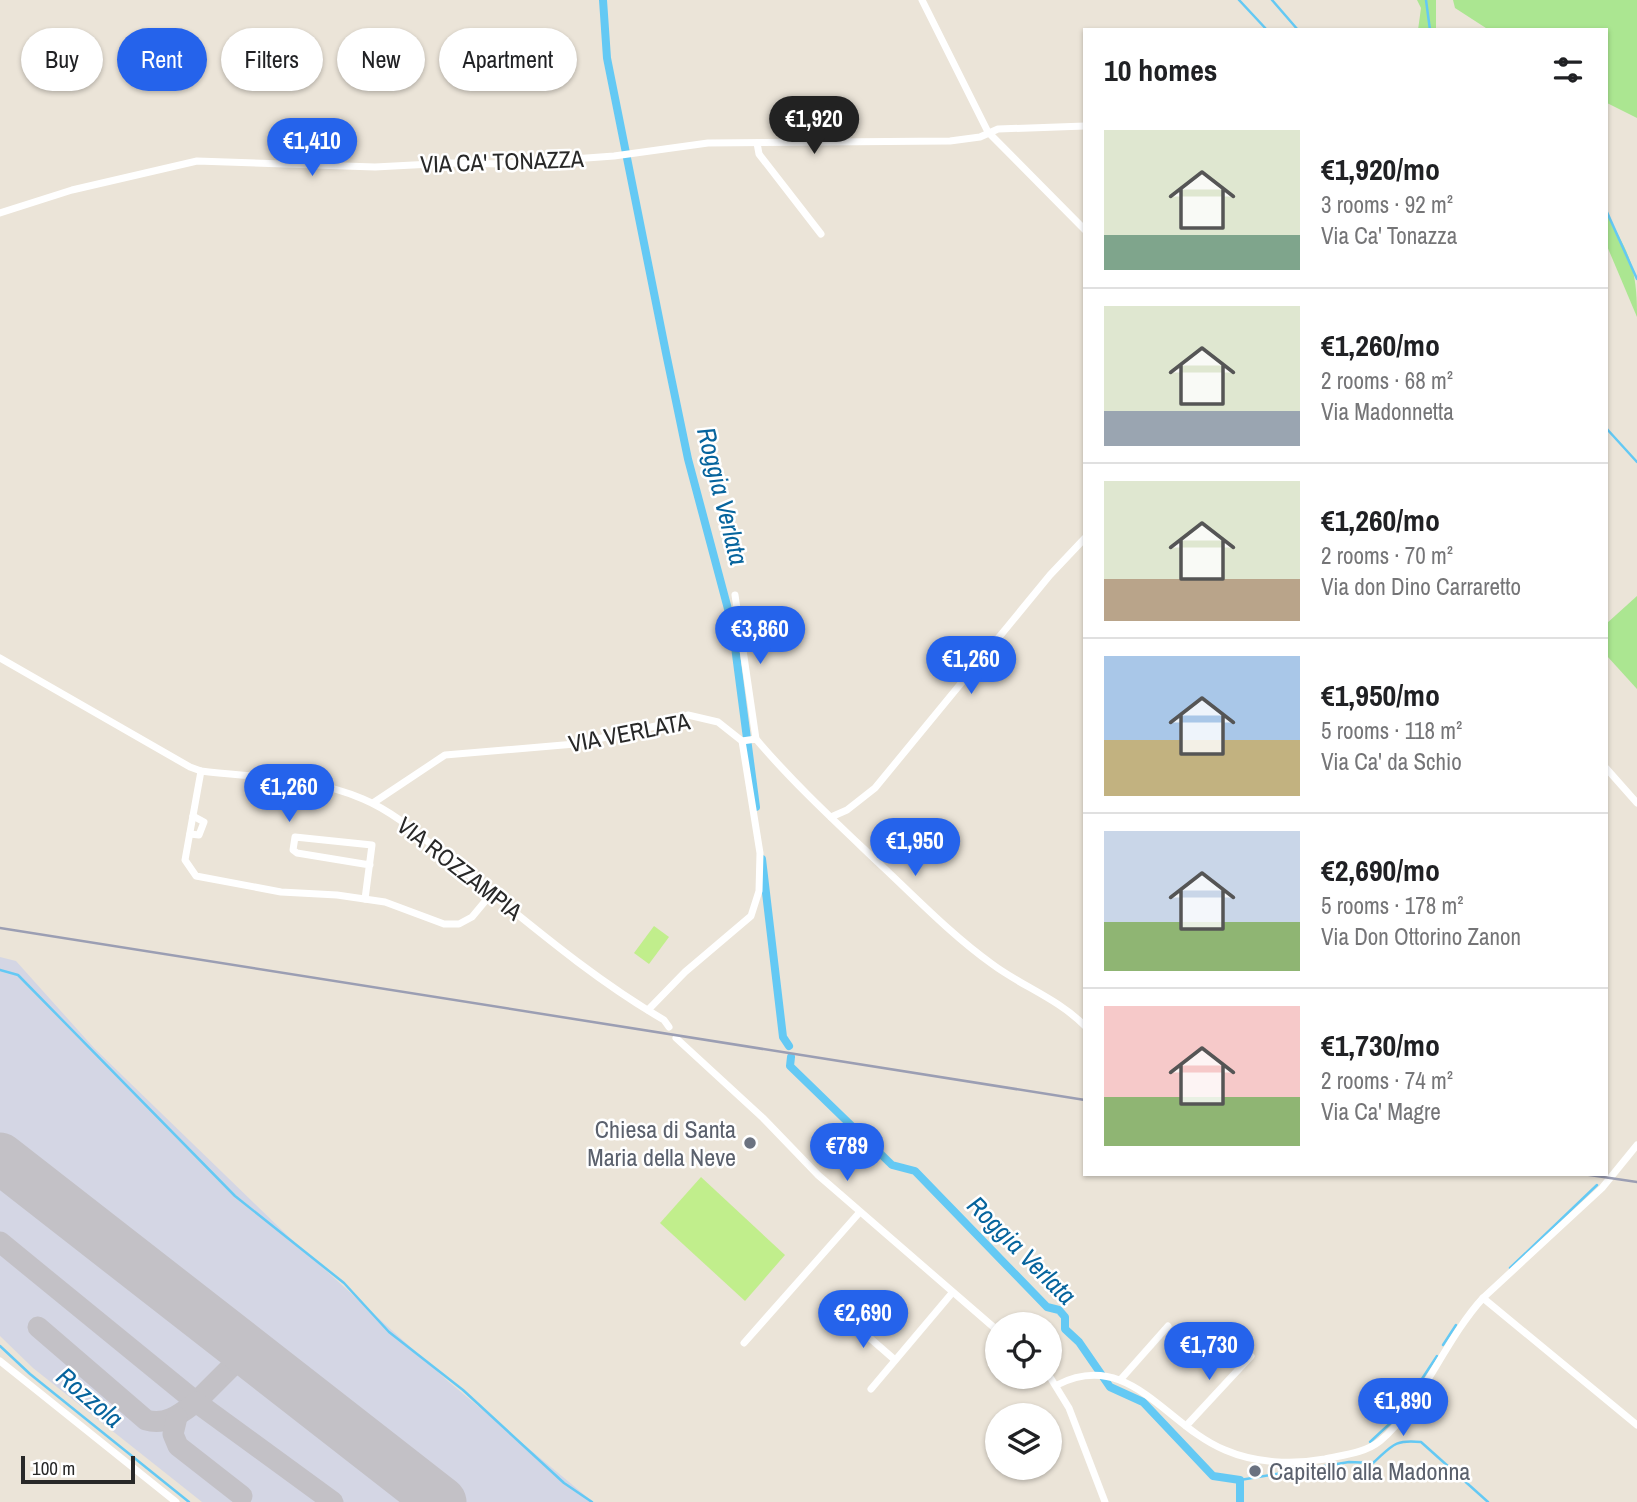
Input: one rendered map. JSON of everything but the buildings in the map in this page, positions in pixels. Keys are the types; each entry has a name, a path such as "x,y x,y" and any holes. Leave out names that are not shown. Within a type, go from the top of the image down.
{"street":[{"path":"922,0 988,132 1083,228"},
{"name":"VIA CA' TONAZZA","path":"0,213 72,190 197,162 239,160 375,167 554,162 708,143 950,141 980,137 988,132 1035,126 1083,126"},
{"path":"757,143 759,154 821,234"},
{"path":"831,817 847,810 875,788 1050,575 1083,540"},
{"path":"648,1010 685,971 751,916 760,891 760,853 735,595"},
{"name":"VIA ROZZAMPIA","path":"0,658 138,739 201,771 295,780 330,787 373,803 492,893 596,978 664,1020 669,1027"},
{"name":"VIA VERLATA","path":"373,803 445,755 575,744 644,730 688,715 718,722 748,740 771,759 991,964 1068,1009 1083,1024"},
{"path":"1608,770 1637,803"},
{"path":"201,771 185,860 196,876 281,892 365,898 385,902 444,924 459,924 472,917 492,893"},
{"path":"365,898 370,865 372,845 298,835 295,837 293,850 297,853 370,865"},
{"path":"676,1038 859,1213 985,1320"},
{"path":"1062,1382 1069,1379 1102,1375 1121,1379 1224,1450 1282,1463 1356,1453 1379,1443 1397,1424 1483,1298 1602,1188 1610,1173 1637,1145"},
{"path":"744,1343 859,1213"},
{"path":"871,1389 952,1293"},
{"path":"1483,1298 1637,1425"},
{"path":"848,1319 895,1360"},
{"path":"1121,1379 1168,1326"},
{"path":"1186,1426 1251,1356"},
{"path":"0,1361 176,1502"},
{"path":"1059,1389 1105,1502"}],"shaded area":[{"path":"0,957 16,961 94,1048 289,1237 449,1382 593,1502 202,1502 33,1368 0,1336"}],"green space":[{"path":"1417,0 1436,0 1436,28 1418,28 1421,8"},
{"path":"1453,0 1637,0 1637,118 1608,104 1608,28 1486,28 1455,8"},
{"path":"1608,217 1621,240 1634,274 1637,317 1608,248"},
{"path":"1637,596 1637,689 1608,657 1608,622"},
{"path":"654,926 669,937 649,964 634,953"},
{"path":"701,1177 785,1255 745,1301 660,1223"}],"waterway":[{"name":"Roggia Verlata","path":"603,0 607,58 666,353 688,459 732,624 756,807"},
{"path":"1239,0 1265,28"},
{"path":"1272,0 1296,28"},
{"path":"1426,0 1430,28"},
{"path":"1608,214 1637,279"},
{"path":"1608,430 1637,462"},
{"name":"Roggia Verlata","path":"762,859 783,1037 789,1046"},
{"path":"0,970 18,975 235,1196 344,1283 389,1332 463,1390 564,1483 592,1502"},
{"name":"Roggia Verlata","path":"791,1057 790,1066 892,1165 915,1171 1047,1307 1059,1310 1065,1317 1065,1329 1079,1342 1110,1387 1143,1402 1213,1476 1240,1480 1240,1502"},
{"path":"1510,1268 1597,1185"},
{"path":"1443,1345 1456,1325"},
{"name":"Rozzola","path":"0,1346 30,1374 189,1502"},
{"path":"1370,1442 1397,1417 1437,1356"},
{"path":"1240,1480 1349,1462 1373,1463 1394,1445 1421,1442 1488,1502"}],"taxiway":[{"path":"0,1242 196,1402 236,1362 262,1362"},
{"path":"38,1327 146,1420 166,1420 196,1402 333,1502"},
{"path":"229,1336 235,1350 236,1362"},
{"path":"177,1417 173,1434 178,1446 242,1496"}],"runway":[{"path":"0,1158 441,1502"}],"railway":[{"path":"0,928 1083,1100"},
{"path":"1596,1176 1637,1182"}],"place":[{"name":"Chiesa di Santa Maria della Neve","path":"750,1143"},
{"name":"Capitello alla Madonna","path":"1255,1471"}]}
